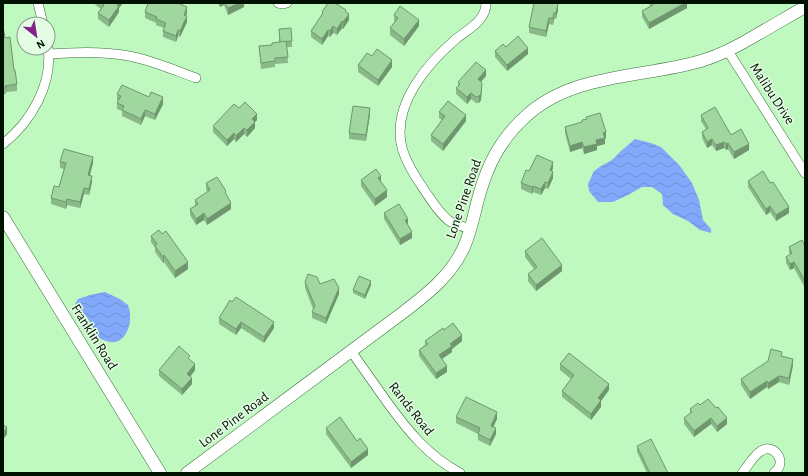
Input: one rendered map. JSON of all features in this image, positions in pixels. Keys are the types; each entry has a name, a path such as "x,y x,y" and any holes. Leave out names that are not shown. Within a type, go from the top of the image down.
{"street":[{"path":"38,3 41,16"},
{"path":"278,3 287,3"},
{"path":"471,229 447,220 429,197 405,158 400,133 403,111 410,94 419,80 444,50 482,17 486,9 486,3"},
{"name":"Lone Pine Road","path":"187,473 416,302 440,282 452,268 464,247 471,229 482,186 495,155 513,129 538,106 576,88 595,82 689,64 715,57 805,7"},
{"name":"Malibu Drive","path":"728,50 805,173"},
{"path":"56,51 129,56 147,60 196,78"},
{"path":"3,144 18,131 40,96 48,74 48,56"},
{"name":"Franklin Road","path":"3,217 160,473"},
{"name":"Rands Road","path":"351,351 415,438 443,463 460,473"},
{"path":"742,473 756,455 762,450 768,449 776,452 779,457 779,468 774,473"}],"water":[{"path":"635,139 661,147 680,166 692,183 699,200 703,220 711,229 711,233 700,230 688,221 673,214 663,205 662,194 652,187 642,187 613,202 598,202 589,191 588,184 594,171 612,160"},
{"path":"105,292 120,299 128,305 129,310 130,319 127,332 119,341 115,342 109,342 99,338 87,317 75,304 78,299"}],"building":[{"path":"102,3 118,3 117,5 119,6 109,20 98,13 104,5"},
{"path":"148,3 178,3 187,7 184,15 187,16 176,36 163,31 166,23 145,12"},
{"path":"225,3 239,3 228,8"},
{"path":"328,3 335,3 346,10 345,11 349,14 337,29 333,26 330,31 328,30 322,39 311,31"},
{"path":"534,3 558,4 553,18 549,18 546,31 529,27"},
{"path":"652,3 685,3 649,23 642,11 653,5"},
{"path":"400,6 419,20 404,39 390,28 398,18 394,15"},
{"path":"3,26 5,38 10,37 17,84 5,86 6,88 3,88"},
{"path":"291,28 292,41 280,42 279,29"},
{"path":"518,36 528,48 507,65 495,51 503,44 506,47"},
{"path":"286,41 288,57 275,58 275,61 261,63 259,46 272,45 272,43"},
{"path":"377,49 392,60 378,80 358,65 367,53 372,56"},
{"path":"476,62 486,70 478,79 482,83 481,94 476,97 471,93 467,97 456,88 460,84 458,82"},
{"path":"122,85 149,97 151,92 163,97 155,114 145,110 141,119 122,110 124,106 117,103 121,96 117,94"},
{"path":"448,101 466,115 443,144 431,135 445,116 439,112"},
{"path":"245,102 257,114 252,119 255,122 247,130 244,128 236,136 234,133 227,140 213,126 234,104 239,108"},
{"path":"353,106 370,108 366,135 349,133"},
{"path":"715,107 731,135 741,129 749,144 734,152 728,143 726,144 724,142 716,145 712,139 707,142 702,132 708,128 701,115"},
{"path":"600,113 606,132 603,133 605,138 596,140 597,144 584,147 582,142 570,146 565,127 582,122 582,120 587,119 586,117"},
{"path":"64,149 93,157 88,175 92,176 89,189 84,188 80,202 67,199 66,202 51,198 54,186 59,187 66,163 60,162"},
{"path":"537,155 553,162 550,170 553,172 548,183 545,182 541,189 521,183 526,170 529,171"},
{"path":"376,169 381,176 378,178 387,190 375,199 361,180"},
{"path":"763,171 770,183 773,182 789,207 776,215 770,206 766,209 748,181"},
{"path":"217,177 226,191 225,192 231,203 207,219 204,213 196,219 190,209 198,204 195,200 210,190 206,183"},
{"path":"399,204 408,219 405,220 412,232 400,239 384,213"},
{"path":"159,230 162,234 166,231 188,262 175,271 164,255 163,257 155,246 157,244 151,236"},
{"path":"542,238 562,265 536,285 528,274 537,267 525,251"},
{"path":"802,240 805,246 805,281 794,262 790,264 786,257 792,253 789,247"},
{"path":"308,274 317,277 320,284 334,279 339,288 326,318 312,312 315,306 305,282"},
{"path":"359,276 371,281 365,295 353,290"},
{"path":"236,297 274,322 264,337 241,322 236,329 219,318 230,300 232,302"},
{"path":"453,323 462,335 450,344 452,346 439,355 447,366 436,373 419,350 428,344 425,341 443,328 444,330"},
{"path":"179,346 190,356 188,358 195,364 187,374 192,378 182,389 159,370"},
{"path":"771,349 782,352 781,356 793,359 789,378 779,376 768,383 767,381 750,392 741,379 768,361"},
{"path":"569,353 609,384 598,398 601,400 591,414 562,391 574,375 560,364"},
{"path":"466,397 497,412 491,426 496,428 490,440 478,434 480,428 456,417"},
{"path":"708,399 716,408 718,407 727,418 717,426 711,418 694,431 684,418 692,412 690,409 698,403 700,405"},
{"path":"340,417 357,441 360,438 368,449 351,462 326,428"},
{"path":"3,425 7,427 3,434"},
{"path":"651,439 668,473 650,473 637,446"}]}
